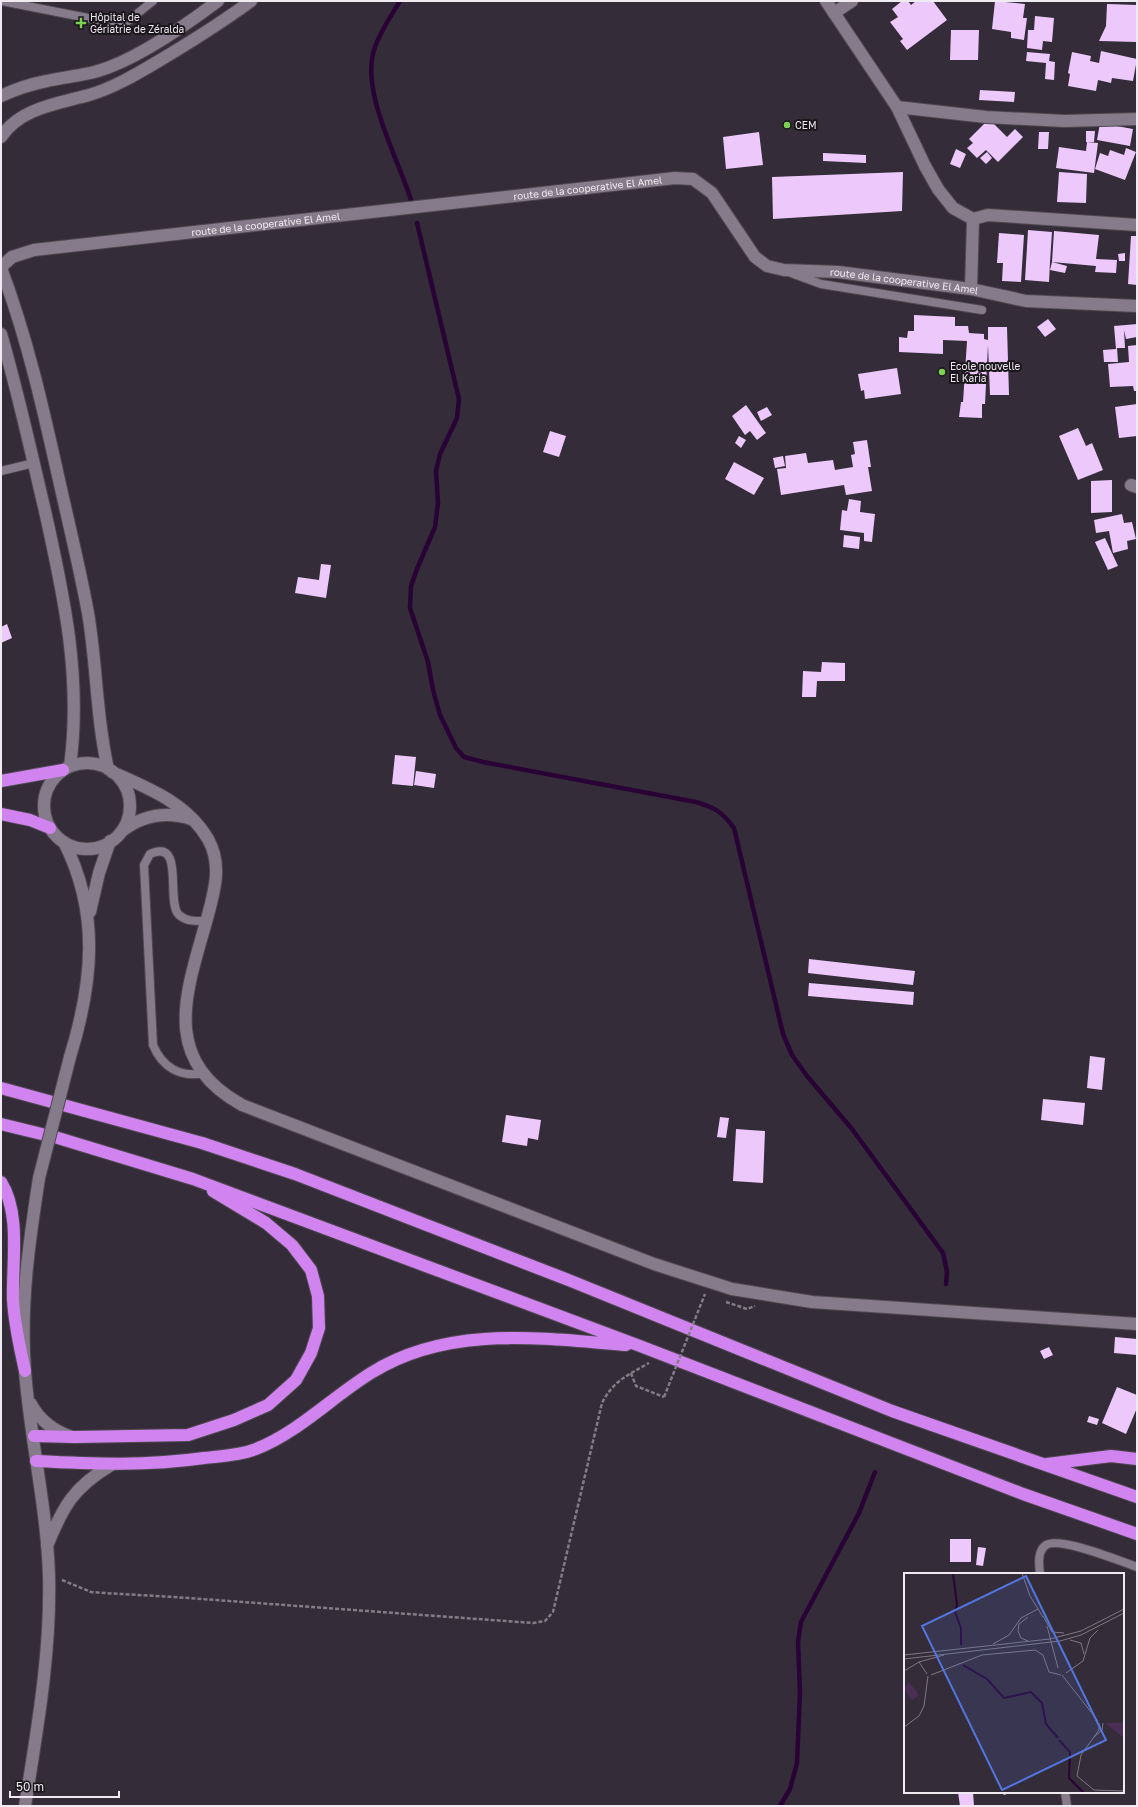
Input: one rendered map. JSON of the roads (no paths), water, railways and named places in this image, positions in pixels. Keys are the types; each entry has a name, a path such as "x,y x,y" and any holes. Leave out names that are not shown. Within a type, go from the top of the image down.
{"highway":[{"path":"1,781 67,768"},
{"path":"1,814 30,820 50,828"},
{"path":"1,1088 202,1143 295,1174 564,1278 892,1411 1137,1497"},
{"path":"1,1124 58,1138 194,1179 664,1355 1022,1494 1137,1534"},
{"path":"34,1436 75,1438 188,1435 234,1420 268,1405 296,1380 311,1353 319,1328 318,1296 311,1270 292,1245 266,1223 194,1179"},
{"path":"1,1182 10,1199 13,1215 13,1301 18,1340 25,1371"},
{"path":"36,1461 111,1464 185,1461 226,1456 256,1449 296,1427 331,1400 372,1372 405,1355 440,1344 472,1340 525,1338 640,1346"},
{"path":"1044,1464 1111,1456 1137,1459"}],"street":[{"path":"1,96 33,84 88,74 122,62 171,33 218,1"},
{"path":"1,138 11,125 30,112 102,91 129,78 199,36 251,1"},
{"path":"826,1 896,107 925,166 938,189 953,208 973,219 988,215 1137,225"},
{"path":"834,13 852,1"},
{"path":"896,107 986,116 1064,121 1137,119"},
{"name":"route de la cooperative El Amel","path":"1,267 12,257 34,250 675,178 693,180 712,193 755,257 767,266 784,270 838,272 971,289 1026,301 1137,306"},
{"path":"971,289 973,219"},
{"path":"1,267 19,318 38,386 82,581 92,641 100,732 110,770 124,784 129,800 128,816 121,832"},
{"path":"1,334 34,463 63,592 71,644 75,714 67,768"},
{"path":"89,921 83,888 78,872 64,842 50,828 44,811 45,797 50,784 67,768 90,763 110,770 166,797 192,820 208,840 216,862 216,885 186,997 185,1012 188,1040 193,1054 204,1073 218,1089 242,1105 654,1264 714,1284 746,1292 812,1302 1137,1324"},
{"path":"64,842 75,847 95,848 110,841 139,820 149,816 171,814 192,820"},
{"path":"25,1806 45,1673 49,1604 49,1574 34,1436 25,1371 23,1318 24,1285 39,1178 82,1014 88,970 89,921 95,889 110,841"},
{"path":"29,1401 34,1410 47,1425 60,1433 75,1438"},
{"path":"46,1547 66,1505 79,1489 94,1475 111,1464"}],"lane":[{"path":"2,1 123,25 153,1"},
{"path":"784,270 821,284 982,310"},
{"path":"1,471 34,463"},
{"path":"204,1073 187,1075 170,1068 162,1062 153,1044 144,865 150,854 155,852 163,852 172,862 173,901 179,915 188,920 206,921"},
{"path":"1040,1573 1039,1559 1041,1551 1045,1545 1056,1542 1074,1546 1137,1567"},
{"path":"1065,1793 1067,1806"}],"waterway":[{"path":"400,1 377,41 371,64 372,83 382,124 411,200"},
{"path":"417,223 459,399 457,418 440,454 436,471 438,503 435,527 411,586 410,608 428,662 433,690 440,715 456,748 464,757 483,762 696,802 709,806 726,818 734,828 783,1034 792,1055 807,1076 852,1129 943,1253 947,1272 946,1284"},
{"path":"780,1806 790,1789 797,1763 800,1693 798,1642 801,1622 859,1513 875,1472"}],"place":[{"name":"Hôpital de Gériatrie de Zéralda","path":"81,23"},
{"name":"CEM","path":"787,125"},
{"name":"Ecole nouvelle El Karia","path":"942,372"}]}
